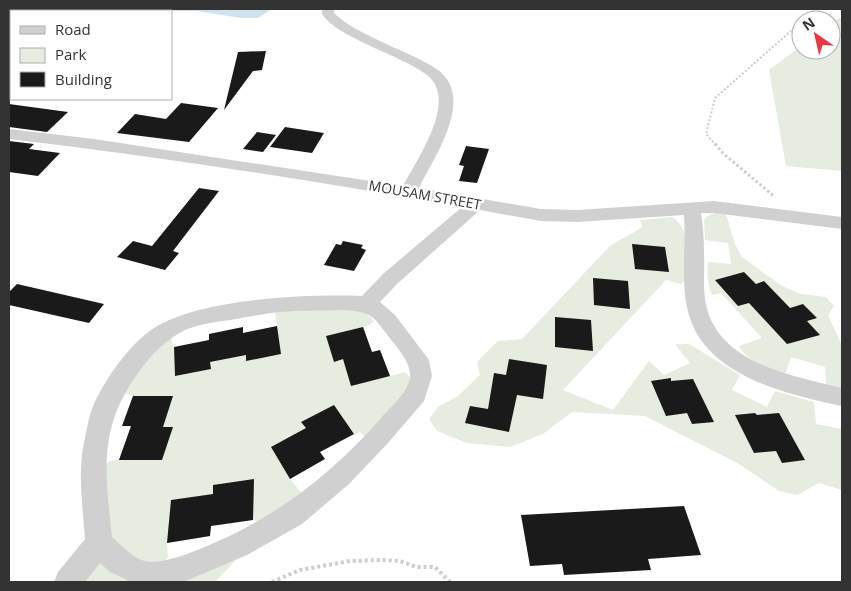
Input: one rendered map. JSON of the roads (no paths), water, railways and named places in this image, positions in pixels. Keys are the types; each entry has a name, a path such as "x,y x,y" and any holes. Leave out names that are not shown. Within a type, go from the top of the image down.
{"street":[{"path":"328,9 328,14 334,20 431,71 440,79 446,91 447,102 444,118 409,191"},
{"name":"MOUSAM STREET","path":"9,134 94,144 409,191 540,215 577,216 714,207 842,223"},
{"path":"367,304 390,279 476,204"},
{"path":"692,208 697,310 707,333 722,349 762,375 842,398"},
{"path":"367,304 379,311 388,320 418,360 421,376 416,394 380,436 340,476 293,514 238,546 188,567 145,579 120,563 99,543 93,482 102,414 114,388 143,349 161,334 181,323 213,315 279,305 367,304"},
{"path":"68,582 99,543"}],"water":[{"path":"9,9 272,9 258,18 241,18 196,11 172,10 10,10 9,30"}]}
